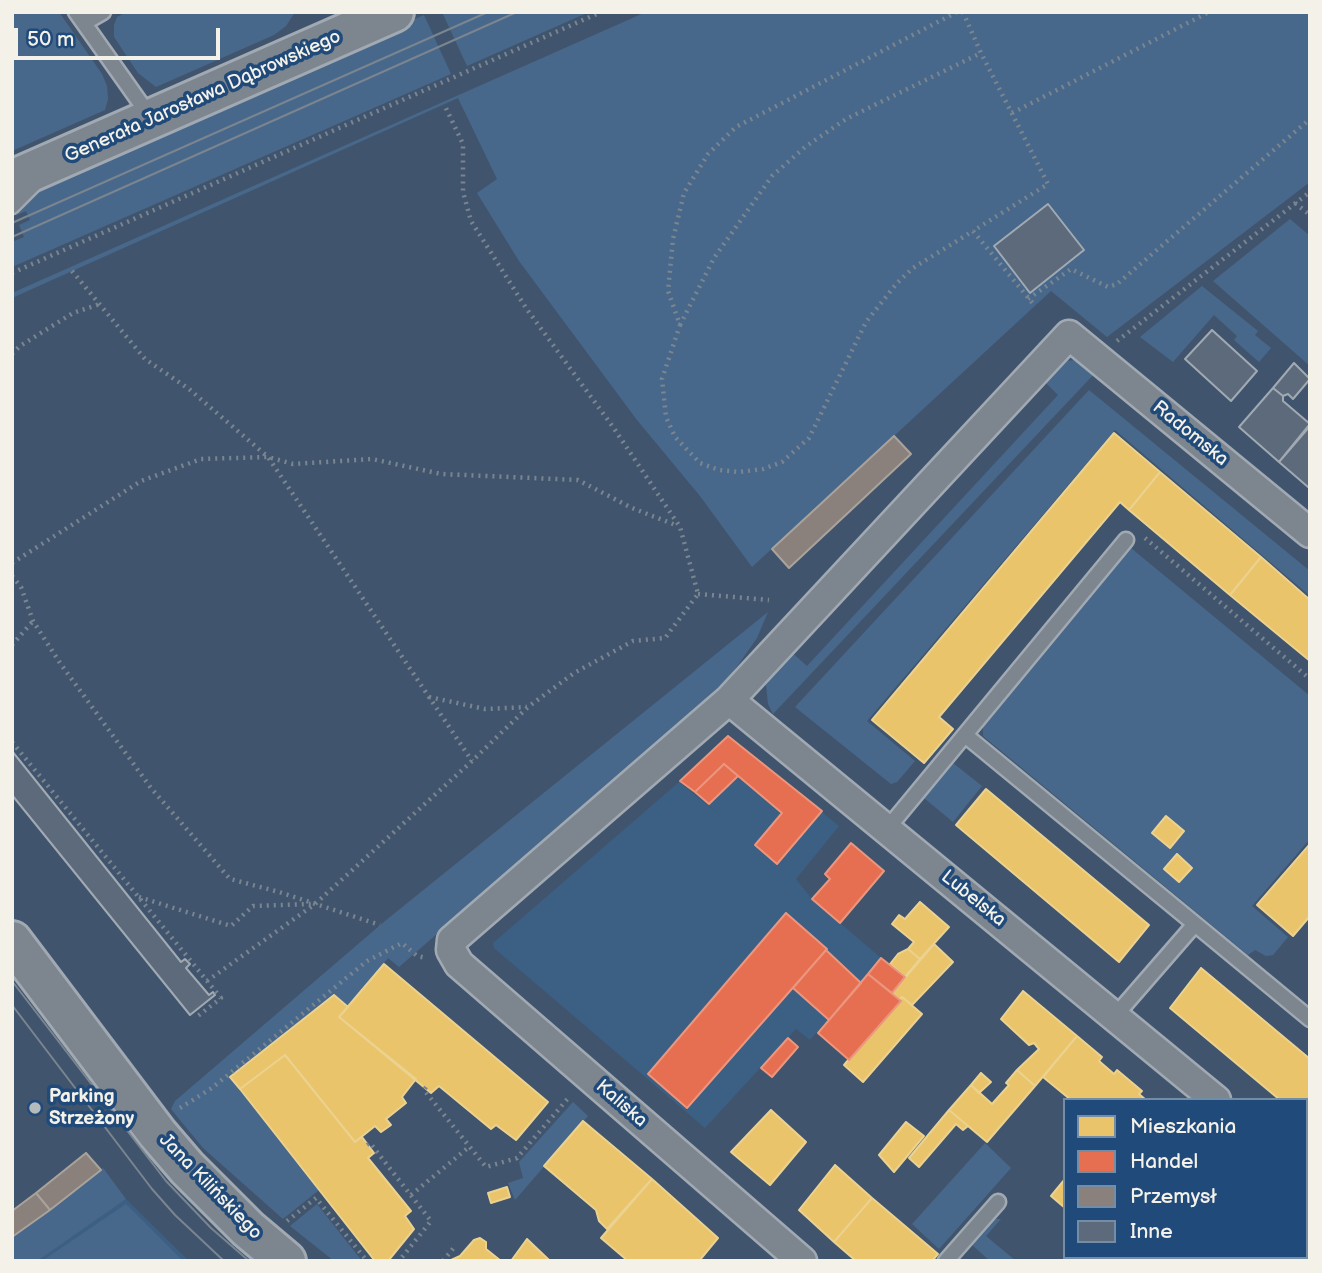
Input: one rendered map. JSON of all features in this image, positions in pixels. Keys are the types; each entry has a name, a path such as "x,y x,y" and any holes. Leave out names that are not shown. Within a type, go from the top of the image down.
{"street":[{"name":"Generała Jarosława Dąbrowskiego","path":"12,180 151,119 351,21 394,12"},
{"name":"Radomska","path":"729,700 1069,335 1310,533"},
{"name":"Lubelska","path":"729,700 1214,1098"},
{"path":"456,952 729,700"},
{"name":"Kaliska","path":"456,952 802,1261"},
{"name":"Jana Kilińskiego","path":"16,954 187,1168 248,1229 283,1244"}],"lane":[{"path":"103,12 80,18 151,119"},
{"path":"12,206 57,161"},
{"path":"887,829 1126,540"},
{"path":"965,735 1310,1019"},
{"path":"1115,1016 1195,925"},
{"path":"946,1261 998,1202"}],"path":[{"path":"12,273 601,12"},
{"path":"680,325 668,290 673,239 684,193 708,154 736,127 957,12"},
{"path":"963,12 1048,184 913,268 897,283 866,322 809,438 782,462 763,469 739,472 719,470 700,463 675,437 666,417 662,379 680,325 714,258 772,176 805,147 846,119 981,53"},
{"path":"1012,113 1209,12"},
{"path":"444,104 463,145 463,192 471,221 526,308 613,427 680,527 698,594"},
{"path":"1028,299 1070,268 1108,287 1118,284 1310,119"},
{"path":"1097,357 1310,191"},
{"path":"1295,203 1310,215"},
{"path":"973,231 1035,306"},
{"path":"72,271 145,359 189,389 268,457 472,761"},
{"path":"12,354 20,346 73,313 100,304"},
{"path":"12,563 141,481 201,459 268,457 293,464 372,459 441,474 578,480 632,508 680,527"},
{"path":"1126,540 1134,529 1310,678"},
{"path":"12,576 21,587 33,621 60,663 151,788 230,879 380,925"},
{"path":"698,594 769,600"},
{"path":"207,981 315,904 528,707 574,673 633,640 665,638 698,594"},
{"path":"12,645 33,621"},
{"path":"429,697 485,709 528,707"},
{"path":"12,742 222,998 198,1016"},
{"path":"139,897 231,926 253,906 315,904"},
{"path":"179,1108 212,1088 367,961 387,949 402,943 418,956 456,952"},
{"path":"426,1087 424,1090 486,1167 517,1158 571,1094"},
{"path":"367,1145 370,1143 431,1220 399,1261"},
{"path":"411,1195 470,1147"},
{"path":"283,1244 316,1198 367,1261"},
{"path":"443,1261 456,1245"}],"shaded area":[{"path":"12,12 59,12 102,74 108,99 105,110 12,151"},
{"path":"127,12 295,12 286,26 274,35 156,87 138,73 114,37 117,17"},
{"path":"442,12 589,12 467,66"},
{"path":"646,12 1310,12 1310,182 1107,337 1051,291 752,567 700,496 637,420 519,261 477,193 497,179 458,98 12,298 12,293"},
{"path":"424,15 451,74 12,267 12,242 24,237 19,225 30,220 26,211 15,216 47,184 93,161"},
{"path":"1290,219 1310,236 1310,366 1213,281"},
{"path":"1202,286 1258,331 1255,335 1271,348 1259,362 1234,340 1237,336 1214,315 1173,362 1140,337"},
{"path":"1077,360 1096,372 773,714 768,704 766,685 771,671 788,649 807,666 1058,395 1044,381 1064,361"},
{"path":"1089,390 1310,571 1310,596 1115,430 867,721 915,761 897,782 891,784 795,707"},
{"path":"1131,548 1310,696 1310,839 1252,906 1288,937 1273,955 1266,956 1255,950 1248,955 983,736 983,726"},
{"path":"768,612 757,638 731,675 702,703 399,967 388,958 348,1007 334,996 230,1077 319,1190 283,1219 203,1148 171,1109 175,1101 385,921"},
{"path":"728,736 839,826 796,879 812,899 881,958 810,1040 796,1029 705,1128 494,948 493,943 679,782 720,815 680,781"},
{"path":"953,763 982,786 953,822 924,798"},
{"path":"573,1102 588,1116 515,1200 508,1183 523,1178 519,1162"},
{"path":"985,1143 1011,1168 939,1249 912,1224"},
{"path":"103,1168 126,1199 37,1261 12,1261 12,1237"},
{"path":"126,1199 189,1261 37,1261 43,1255"},
{"path":"126,1204 183,1261 43,1261 45,1259"},
{"path":"317,1204 362,1261 334,1261 290,1226"},
{"path":"994,1219 1001,1219 986,1236 1016,1261 990,1261 971,1244"}],"building: Mieszkania":[{"path":"1114,433 1160,472 1129,510 1120,502 939,717 953,729 924,763 872,720"},
{"path":"1160,472 1261,557 1230,595 1129,510"},
{"path":"1261,557 1310,600 1310,661 1230,595"},
{"path":"986,789 1149,925 1119,962 956,825"},
{"path":"1166,816 1184,831 1170,848 1152,833"},
{"path":"1310,844 1310,916 1293,936 1257,905"},
{"path":"1177,854 1192,868 1179,882 1164,869"},
{"path":"920,902 949,927 920,959 908,949 914,942 892,924 899,915 905,919"},
{"path":"934,944 953,962 912,1005 902,997 900,1000 892,993"},
{"path":"908,949 920,959 905,977 890,964 898,954"},
{"path":"384,964 548,1102 516,1140 496,1125 491,1129 439,1086 431,1093 339,1017"},
{"path":"1201,968 1310,1059 1310,1125 1308,1098 1278,1098 1170,1008"},
{"path":"1023,991 1077,1036 1035,1086 1017,1070 1039,1049 1034,1043 1029,1045 1001,1019"},
{"path":"334,995 348,1007 339,1017 416,1079 402,1097 406,1103 386,1119 391,1125 381,1132 375,1126 355,1142 285,1055 240,1089 230,1077"},
{"path":"902,997 922,1014 863,1082 844,1065"},
{"path":"1077,1036 1102,1057 1099,1061 1114,1074 1117,1070 1142,1091 1139,1094 1144,1098 1069,1098 1043,1077"},
{"path":"285,1055 355,1142 362,1137 374,1153 368,1158 411,1211 405,1216 414,1229 388,1261 375,1261 240,1089"},
{"path":"1017,1070 1035,1086 987,1142 949,1110 971,1085 992,1104 1009,1085 1006,1083"},
{"path":"981,1073 991,1082 979,1093 971,1085"},
{"path":"771,1110 806,1142 770,1185 731,1152"},
{"path":"949,1110 968,1126 963,1130 956,1124 919,1167 909,1158"},
{"path":"583,1121 652,1179 607,1229 599,1221 596,1210 544,1166"},
{"path":"906,1122 924,1136 894,1172 879,1155"},
{"path":"835,1165 872,1198 834,1242 799,1210"},
{"path":"652,1179 718,1238 699,1261 628,1261 601,1238"},
{"path":"1063,1181 1063,1206 1051,1196"},
{"path":"507,1187 510,1197 491,1203 488,1193"},
{"path":"872,1198 938,1254 932,1261 856,1261 834,1242"},
{"path":"1308,1228 1310,1229 1310,1261 1276,1259 1308,1259"},
{"path":"480,1238 486,1242 486,1249 501,1261 449,1261 460,1256 474,1240"},
{"path":"527,1239 549,1260 548,1261 511,1261"}],"building: Handel":[{"path":"728,736 822,811 777,864 755,845 782,813 724,764 695,792 680,781"},
{"path":"724,764 738,776 709,804 695,792"},
{"path":"851,843 884,871 840,923 812,899 830,879 825,874"},
{"path":"786,913 827,949 687,1108 648,1074"},
{"path":"826,950 861,983 829,1020 793,988"},
{"path":"881,958 905,977 892,993 868,974"},
{"path":"868,974 901,1001 849,1060 818,1033"},
{"path":"788,1038 798,1047 772,1077 761,1068"}],"building: Przemysł":[{"path":"894,436 911,454 789,568 772,549"},
{"path":"86,1153 101,1170 50,1210 36,1193"},
{"path":"36,1193 50,1210 12,1237 12,1211"}],"building: Inne":[{"path":"1048,204 1084,250 1030,293 994,246"},
{"path":"1212,330 1257,371 1231,401 1185,359"},
{"path":"1294,363 1310,379 1293,399 1288,394 1283,396 1273,388"},
{"path":"1273,388 1283,396 1283,401 1310,424 1279,462 1239,427"},
{"path":"1310,426 1310,485 1308,487 1279,462"},
{"path":"12,751 181,962 185,959 190,964 186,968 209,995 213,992 215,995 190,1015 12,795"}],"tram line":[{"path":"12,223 488,12"},
{"path":"12,237 517,12"},
{"path":"12,981 166,1181 211,1228 249,1261"},
{"path":"12,1005 152,1189 175,1215 224,1261"}],"place":[{"name":"Parking Strzeżony","path":"35,1108"}]}
